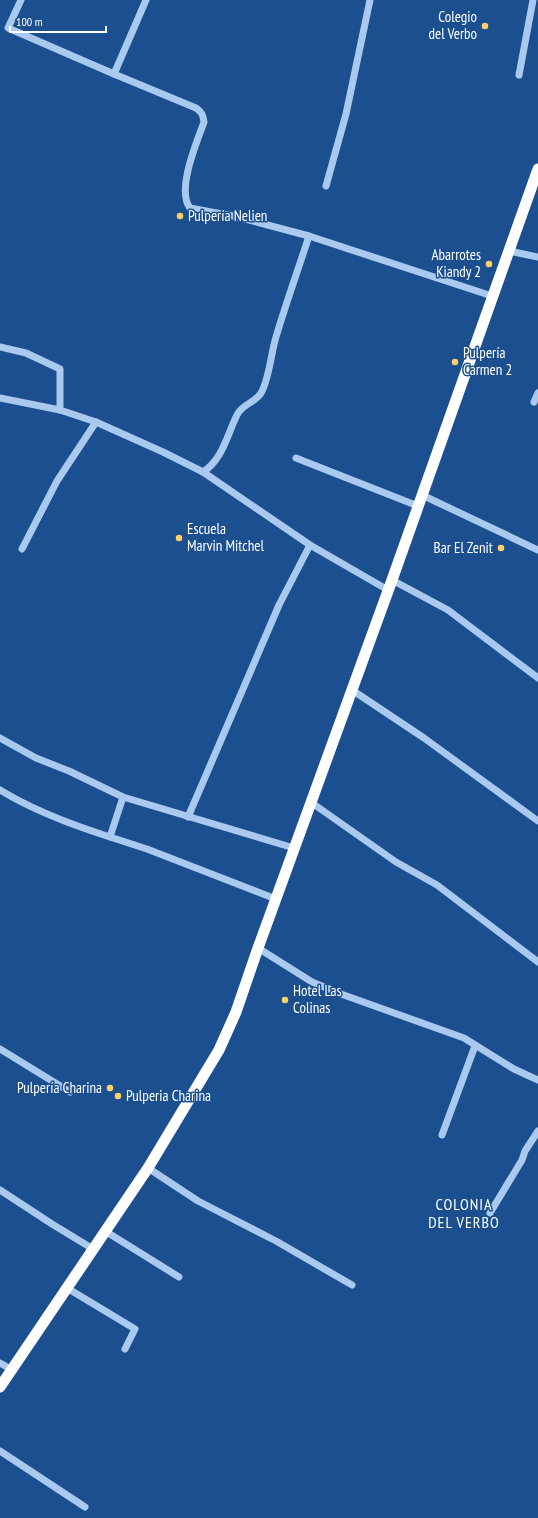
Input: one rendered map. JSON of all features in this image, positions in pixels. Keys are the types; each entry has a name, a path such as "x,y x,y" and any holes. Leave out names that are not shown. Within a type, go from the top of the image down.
{"highway":[{"path":"0,1387 148,1168 220,1050 236,1012 294,848 312,803 538,169"}],"street":[{"path":"21,0 8,28 196,108 201,112 204,122 188,172 185,192 186,204 190,208 238,217 309,236 492,296"},
{"path":"114,74 146,0"},
{"path":"326,186 346,114 370,0"},
{"path":"519,75 533,0"},
{"path":"203,472 215,462 229,435 237,414 248,403 257,400 262,392 276,339 309,236"},
{"path":"509,251 538,257"},
{"path":"0,347 26,353 60,369 60,410"},
{"path":"534,402 538,393"},
{"path":"0,398 60,410 96,422 203,472 310,545 390,585 448,610 538,678"},
{"path":"22,549 57,481 96,422"},
{"path":"296,458 418,506"},
{"path":"422,495 538,550"},
{"path":"188,817 279,605 310,545"},
{"path":"352,690 424,738 538,821"},
{"path":"0,738 36,758 69,771 123,797 294,848"},
{"path":"0,790 18,801 71,825 147,849 276,899"},
{"path":"110,837 123,797"},
{"path":"312,803 396,862 437,885 538,962"},
{"path":"258,948 312,982 464,1038 514,1069 538,1080"},
{"path":"442,1135 475,1046"},
{"path":"0,1049 70,1092"},
{"path":"490,1213 522,1160 524,1151 538,1131"},
{"path":"148,1168 198,1201 276,1241 352,1285"},
{"path":"0,1190 93,1249"},
{"path":"105,1231 179,1277"},
{"path":"67,1288 135,1329 125,1349"},
{"path":"0,1363 12,1370"},
{"path":"0,1451 85,1507"}],"place":[{"name":"Colegio del Verbo","path":"485,26"},
{"name":"Pulpería Nelien","path":"180,216"},
{"name":"Abarrotes Kiandy 2","path":"489,264"},
{"name":"Pulpería Carmen 2","path":"455,362"},
{"name":"Escuela Marvin Mitchel","path":"179,538"},
{"name":"Bar El Zenit","path":"501,548"},
{"name":"Hotel Las Colinas","path":"285,1000"},
{"name":"Pulpería Charina","path":"110,1088"},
{"name":"Pulperia Charina","path":"118,1096"}],"district":[{"name":"COLONIA DEL VERBO","path":"464,1213"}]}
